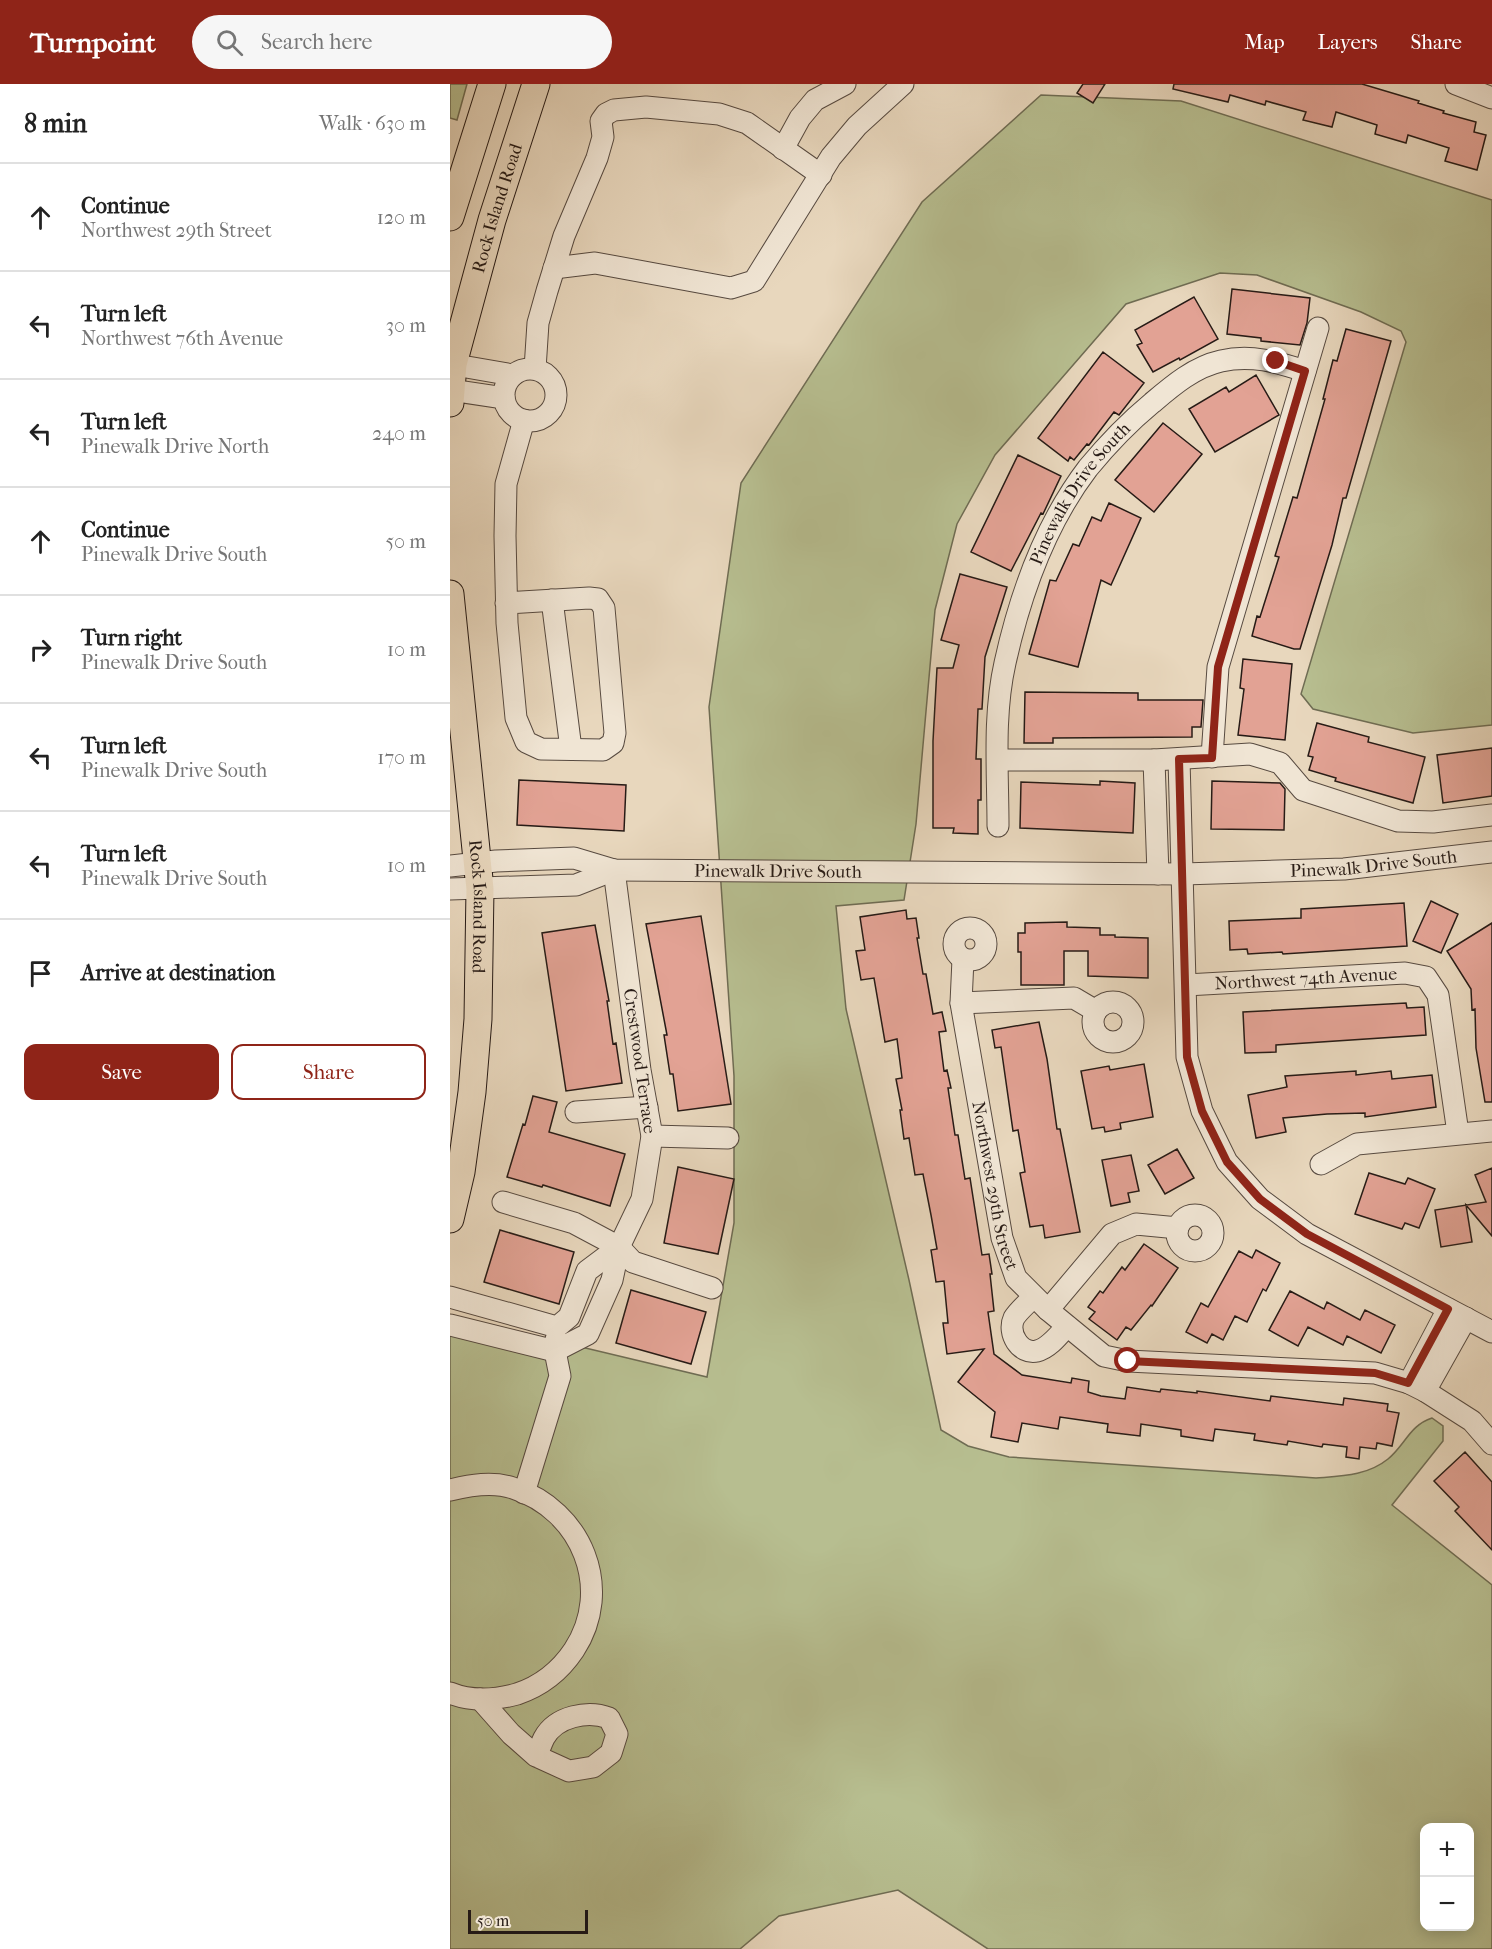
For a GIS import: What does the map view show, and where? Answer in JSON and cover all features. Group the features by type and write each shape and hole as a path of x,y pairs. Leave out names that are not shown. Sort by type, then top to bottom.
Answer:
{"main road":[{"path":"450,216 492,84"},
{"name":"Rock Island Road","path":"451,383 492,220 536,84"},
{"name":"Rock Island Road","path":"450,594 478,1019 472,1092 461,1172 450,1219"}],"street":[{"path":"783,149 800,118 815,100 845,84"},
{"path":"554,268 595,263 731,288 754,281 831,157 857,126 903,84"},
{"path":"1456,84 1492,98"},
{"path":"535,369 538,323 564,236 597,158 603,137 601,121 606,114 614,110 646,107 719,114 747,123 821,175"},
{"path":"1212,758 1218,667 1318,328"},
{"name":"Pinewalk Drive South","path":"998,826 999,699 1004,665 1017,614 1032,572 1060,511 1089,468 1135,417 1170,387 1197,370 1220,361 1251,358 1276,361 1305,371"},
{"path":"451,383 513,375 527,368 535,369 545,373 552,380 556,390 556,400 552,410 544,417 534,421 524,420 510,412 504,398 504,389 513,375"},
{"path":"451,383 504,398"},
{"path":"506,603 598,599 604,608 615,733 613,743 603,750 541,749 526,742 516,718 506,603 504,536 506,484 524,420"},
{"path":"552,600 571,749"},
{"name":"Pinewalk Drive South","path":"998,760 1154,760 1250,754 1280,763 1303,790 1398,821 1433,822 1492,815"},
{"path":"1179,759 1187,1057 1202,1111 1227,1162 1260,1199 1307,1234 1492,1332"},
{"path":"1154,760 1158,874"},
{"name":"Pinewalk Drive South","path":"450,889 469,873 576,885 614,870 1183,874 1344,869 1492,852"},
{"name":"Crestwood Terrace","path":"555,1352 588,1334 612,1280 619,1247 642,1200 652,1136 614,870"},
{"name":"Northwest 29th Street","path":"963,959 961,1003 1002,1238 1016,1278 1041,1303 1104,1356 1128,1361 1375,1373 1417,1387 1472,1421 1492,1444"},
{"name":"Northwest 74th Avenue","path":"1186,985 1405,973 1426,977 1438,995 1458,1133"},
{"path":"961,1003 1074,998 1096,1011"},
{"path":"576,1112 647,1107"},
{"path":"1321,1164 1357,1144 1492,1131"},
{"path":"652,1136 728,1138"},
{"path":"502,1202 574,1223 619,1247 633,1262 712,1288"},
{"path":"1067,1326 1038,1351 1032,1351 1019,1345 1013,1333 1014,1318 1041,1303 1112,1234 1136,1224 1178,1228"},
{"name":"Crestwood Terrace","path":"557,1327 569,1317 586,1271 619,1247"},
{"path":"450,1297 557,1327 555,1352 560,1376 524,1493"},
{"path":"1417,1387 1457,1314"},
{"path":"450,1325 555,1352"},
{"path":"450,1490 475,1484 512,1488 546,1503 572,1529 589,1563 592,1605 584,1636 563,1666 533,1689 498,1699 463,1698 450,1694"},
{"path":"480,1699 511,1734 537,1756"}],"green space":[{"path":"450,84 467,84 457,120 450,118"},
{"path":"1041,95 1181,101 1492,200 1492,725 1413,733 1313,709 1301,694 1406,342 1401,331 1361,312 1257,275 1220,273 1126,304 995,455 957,524 935,610 916,824 904,900 836,906 846,1009 909,1280 941,1430 968,1446 1009,1457 1316,1478 1354,1474 1371,1469 1388,1459 1424,1421 1432,1418 1443,1426 1443,1441 1392,1505 1492,1585 1492,1949 988,1949 898,1890 779,1916 740,1949 450,1949 450,1330 456,1317 707,1377 734,1223 734,1076 709,707 741,483 922,202"}],"building":[{"path":"1083,84 1105,84 1093,103 1077,93"},
{"path":"1174,84 1362,84 1419,101 1418,103 1444,111 1443,113 1476,122 1474,132 1486,135 1477,170 1445,161 1449,148 1408,135 1406,143 1375,134 1377,125 1336,112 1332,127 1303,120 1306,112 1266,101 1265,105 1230,95 1228,102 1173,89"},
{"path":"1232,289 1310,298 1307,323 1300,345 1261,341 1261,338 1227,334"},
{"path":"1194,297 1218,339 1153,372 1137,345 1142,343 1135,330"},
{"path":"1346,329 1391,341 1300,649 1294,649 1252,636 1279,557 1275,556 1293,497 1297,498 1325,399 1323,399 1333,360 1337,361"},
{"path":"1103,352 1144,383 1119,415 1114,412 1089,445 1087,444 1074,460 1070,457 1068,461 1038,438"},
{"path":"1256,375 1279,415 1215,452 1189,409 1226,387 1229,392"},
{"path":"1163,423 1202,454 1154,512 1115,480"},
{"path":"1018,455 1061,476 1011,571 971,552"},
{"path":"1109,503 1141,518 1111,585 1101,580 1078,667 1029,654 1050,580 1056,581 1073,544 1079,546 1092,517 1101,521"},
{"path":"960,574 1007,587 985,657 982,709 978,709 976,759 981,759 981,800 978,800 978,834 953,833 954,828 933,828 933,741 937,668 953,668 959,645 941,640"},
{"path":"1243,659 1292,664 1285,740 1238,735 1244,689 1240,688"},
{"path":"1025,692 1138,693 1138,700 1203,700 1201,727 1192,727 1192,737 1053,738 1053,743 1024,743"},
{"path":"1317,723 1369,737 1368,742 1425,757 1413,803 1335,781 1336,778 1309,770 1313,757 1308,756"},
{"path":"1492,748 1492,796 1443,803 1437,755"},
{"path":"519,780 626,785 624,831 517,825"},
{"path":"1100,781 1135,783 1133,833 1020,828 1021,782 1100,785"},
{"path":"1212,781 1280,783 1285,789 1284,830 1211,829"},
{"path":"1431,901 1458,914 1441,953 1413,941"},
{"path":"1404,903 1407,946 1283,954 1282,952 1248,954 1247,949 1230,950 1229,921 1301,918 1301,909"},
{"path":"906,910 907,919 916,918 923,974 926,974 933,1014 942,1012 946,1031 939,1032 944,1071 947,1070 951,1088 948,1088 955,1135 958,1135 965,1179 970,1178 982,1255 989,1254 992,1274 990,1274 994,1311 988,1312 994,1354 1022,1375 1071,1383 1072,1378 1089,1381 1088,1392 1101,1396 1125,1399 1127,1387 1160,1392 1161,1389 1197,1393 1197,1391 1270,1401 1271,1396 1343,1405 1344,1398 1388,1404 1387,1411 1399,1413 1392,1446 1377,1443 1376,1449 1360,1447 1359,1459 1346,1457 1347,1447 1323,1444 1322,1447 1288,1441 1287,1445 1254,1440 1255,1434 1215,1429 1213,1441 1181,1436 1181,1430 1141,1424 1140,1436 1107,1432 1108,1424 1060,1417 1058,1429 1022,1423 1018,1442 991,1437 995,1412 958,1382 984,1349 947,1354 943,1323 948,1323 944,1281 936,1282 931,1250 937,1249 923,1174 915,1175 909,1138 904,1139 900,1110 902,1110 896,1079 902,1078 897,1039 885,1042 874,978 861,980 856,951 865,950 860,917"},
{"path":"701,916 731,1104 678,1111 664,1035 667,1035 646,924"},
{"path":"1067,922 1067,927 1100,928 1100,935 1148,938 1148,978 1088,976 1088,951 1064,951 1064,985 1021,985 1021,952 1018,952 1018,933 1025,933 1025,923"},
{"path":"1492,923 1492,1102 1485,1102 1476,1048 1475,1009 1472,1010 1471,989 1447,951"},
{"path":"595,925 609,1001 607,1001 613,1044 616,1043 622,1083 566,1091 542,933"},
{"path":"1406,1003 1407,1008 1424,1007 1426,1035 1276,1045 1276,1052 1245,1053 1243,1012"},
{"path":"1039,1022 1057,1129 1060,1129 1080,1232 1045,1238 1043,1225 1030,1227 1020,1173 1025,1172 1018,1130 1013,1131 1001,1047 995,1048 992,1030"},
{"path":"1144,1064 1153,1117 1120,1123 1121,1129 1105,1132 1104,1127 1092,1129 1081,1071 1109,1066 1110,1070"},
{"path":"1356,1071 1356,1075 1391,1071 1392,1079 1432,1075 1436,1107 1365,1117 1365,1113 1283,1118 1286,1132 1256,1138 1248,1095 1287,1087 1285,1076"},
{"path":"533,1096 557,1102 549,1132 625,1154 610,1206 543,1185 542,1187 507,1177"},
{"path":"1177,1149 1194,1178 1165,1194 1148,1165"},
{"path":"1131,1155 1139,1191 1128,1193 1130,1202 1111,1206 1102,1160"},
{"path":"678,1167 734,1179 718,1254 664,1243"},
{"path":"1492,1168 1492,1236 1466,1205 1486,1202 1475,1175"},
{"path":"1369,1173 1405,1184 1408,1178 1435,1189 1419,1228 1405,1223 1402,1229 1355,1214"},
{"path":"1466,1205 1472,1242 1441,1247 1435,1210"},
{"path":"500,1230 574,1252 559,1304 484,1282"},
{"path":"1144,1244 1178,1268 1152,1306 1131,1330 1126,1327 1117,1340 1089,1319 1095,1312 1088,1307 1100,1291 1103,1293 1122,1267 1125,1270"},
{"path":"1256,1250 1280,1263 1266,1291 1263,1289 1247,1322 1235,1316 1223,1340 1212,1334 1207,1343 1186,1332 1201,1303 1208,1307 1239,1251 1252,1258"},
{"path":"631,1290 706,1312 691,1364 616,1343"},
{"path":"1290,1291 1324,1309 1327,1302 1360,1320 1365,1310 1395,1325 1381,1353 1347,1336 1343,1345 1308,1327 1298,1346 1269,1330"},
{"path":"1465,1452 1492,1482 1492,1550 1455,1511 1459,1507 1434,1481"}],"route":[{"path":"1128,1361 1375,1373 1408,1383 1448,1309 1307,1234 1260,1199 1227,1162 1202,1111 1187,1057 1179,759 1212,758 1218,667 1305,371 1276,361"}]}
